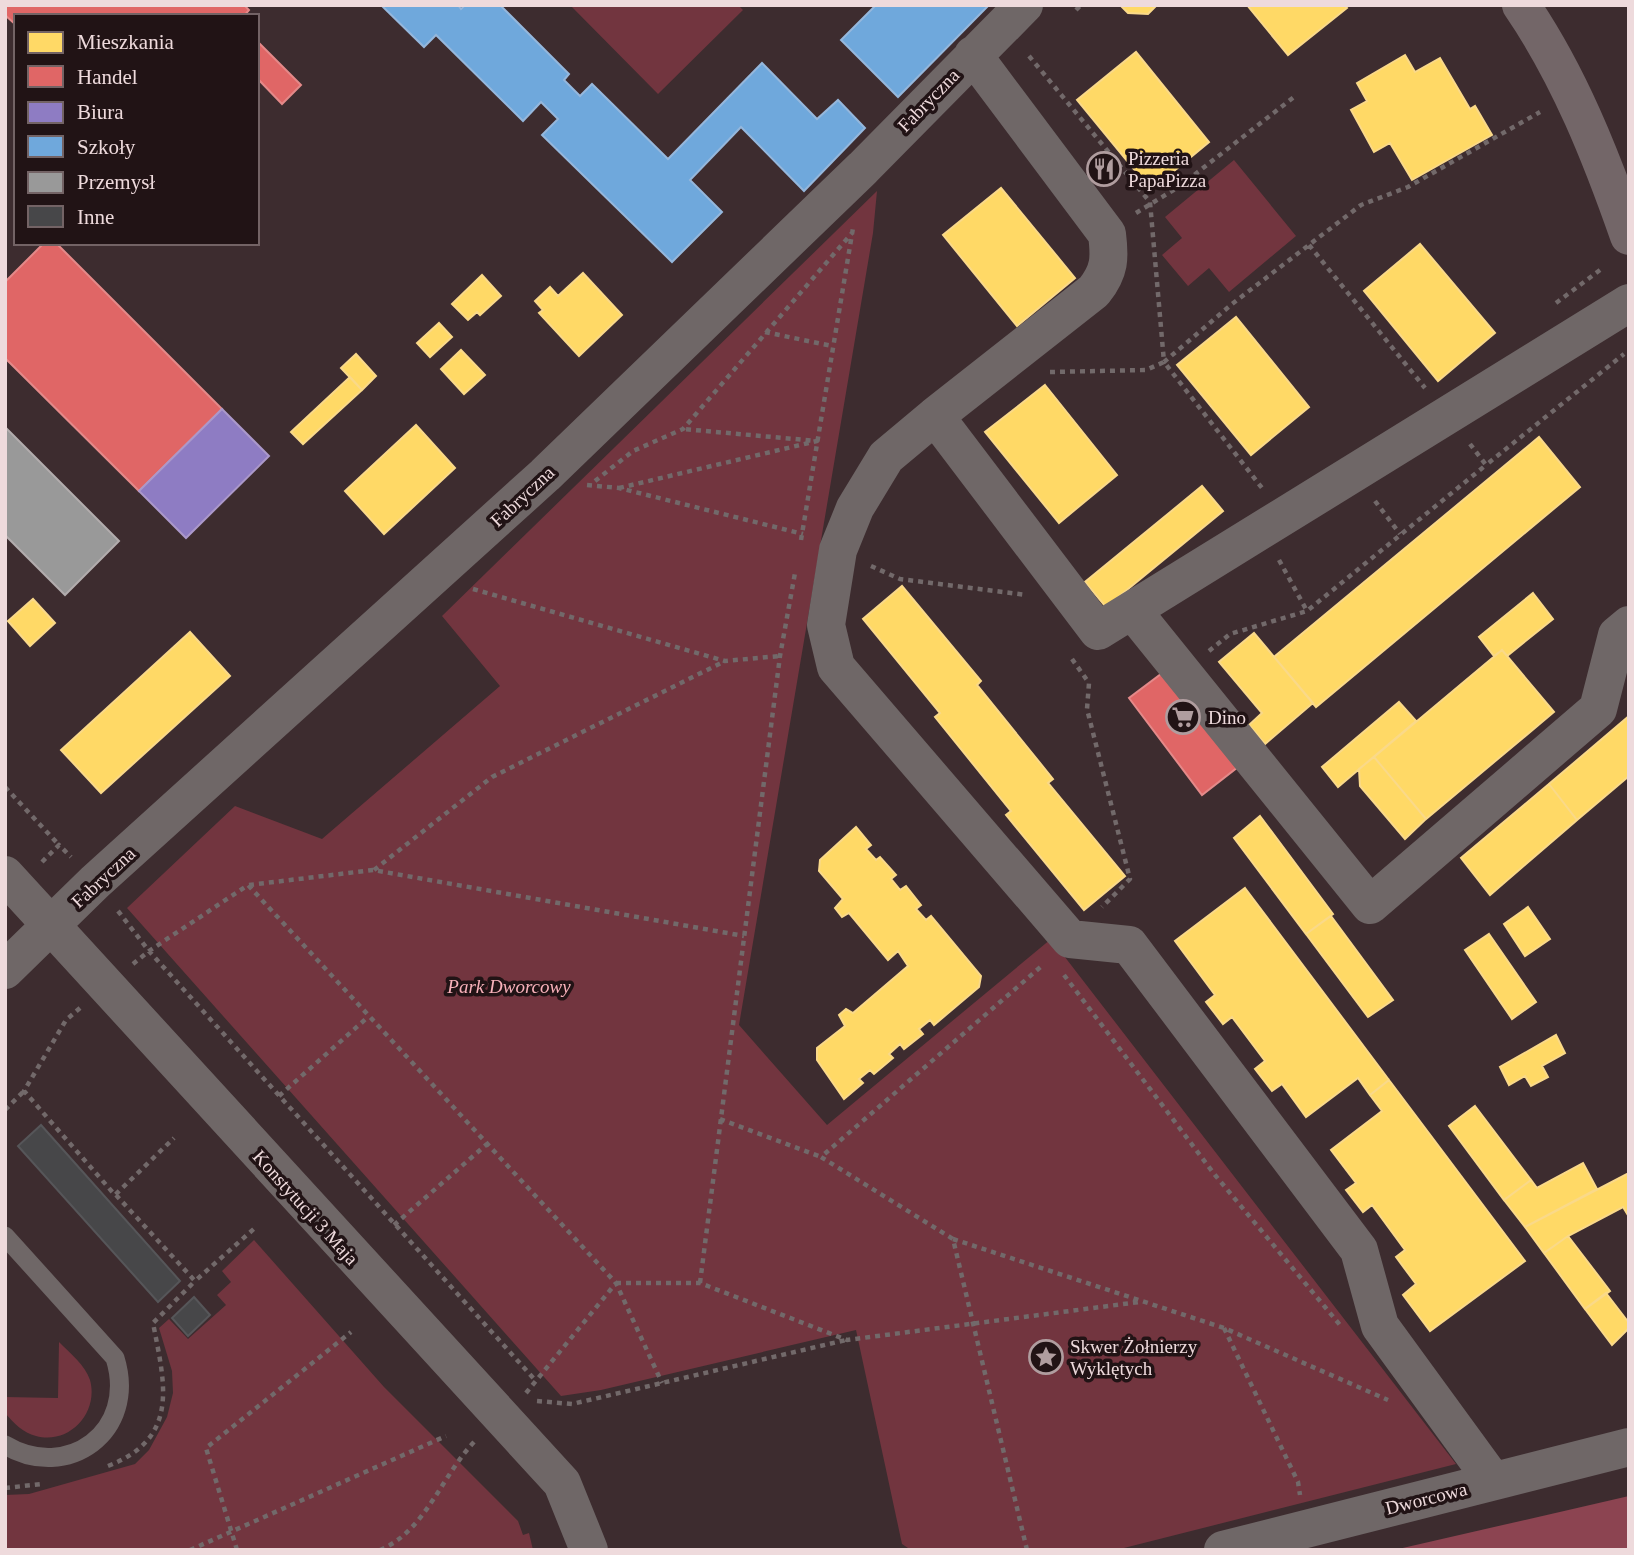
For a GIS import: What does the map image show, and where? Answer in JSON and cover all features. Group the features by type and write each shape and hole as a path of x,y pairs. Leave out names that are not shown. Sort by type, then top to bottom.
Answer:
{"main road":[{"path":"1521,5 1557,63 1611,185 1629,236"}],"street":[{"name":"Fabryczna","path":"5,970 95,882 545,475 863,168 1024,5"},
{"path":"973,55 1107,234 1110,257 1107,274 1094,291 886,457 855,508 838,550 827,625 836,667 1060,949 1129,945 1359,1250 1380,1326 1493,1481"},
{"path":"935,416 1098,631 1629,303"},
{"path":"1132,610 1370,905 1598,709 1617,635 1629,625"},
{"name":"Konstytucji 3 Maja","path":"10,881 562,1483 589,1550"},
{"name":"Dworcowa","path":"1223,1550 1629,1447"}],"lane":[{"path":"5,1236 115,1359 121,1378 117,1412 109,1428 96,1441 59,1456 17,1452 5,1445"}],"path":[{"path":"1076,10 1081,5"},
{"path":"1029,56 1150,202 1164,362 1273,523 1307,611"},
{"path":"1107,234 1150,202 1180,186 1294,97"},
{"path":"1040,373 1146,370 1164,362 1232,304 1362,205 1408,187 1545,109"},
{"path":"799,547 863,168"},
{"path":"579,490 590,485 633,451 683,429 852,232"},
{"path":"765,332 832,346"},
{"path":"683,429 817,441"},
{"path":"618,488 817,441"},
{"path":"1184,673 1230,634 1307,611 1486,465"},
{"path":"545,475 618,488 802,533 900,579 1029,596"},
{"path":"700,1283 780,656 797,561"},
{"path":"459,585 725,661 780,656"},
{"path":"821,1157 1060,949 1130,879 1087,709 1089,683 1066,650"},
{"path":"373,870 492,777 725,661"},
{"path":"5,787 95,882 149,951 535,1380"},
{"path":"10,881 59,845"},
{"path":"149,951 248,885 373,870 744,936"},
{"path":"248,885 616,1283 663,1383"},
{"path":"1060,949 1215,1175 1344,1329"},
{"path":"279,1096 368,1017"},
{"path":"5,1110 24,1091 66,1020"},
{"path":"24,1091 195,1281 256,1227"},
{"path":"720,1118 821,1157 953,1239 1224,1328 1400,1406"},
{"path":"116,1195 174,1138"},
{"path":"394,1225 487,1144"},
{"path":"953,1239 1027,1550"},
{"path":"616,1283 700,1283 847,1340"},
{"path":"616,1283 523,1396 540,1402 572,1404 847,1340 1139,1302"},
{"path":"1224,1328 1298,1482 1300,1496"},
{"path":"237,1550 206,1448 351,1332"},
{"path":"190,1550 446,1436"},
{"path":"380,1550 395,1544 421,1517 463,1453"}],"green space":[{"path":"570,5 738,5 743,10 658,94"},
{"path":"1234,160 1296,236 1229,292 1209,268 1188,286 1162,255 1182,238 1165,217"},
{"name":"Park Dworcowy","path":"877,191 873,233 739,1025 827,1125 1051,939 1456,1464 1116,1550 911,1550 902,1544 856,1330 601,1390 561,1396 127,908 235,806 322,839 500,686 442,616"},
{"path":"254,1240 384,1387 518,1521 523,1535 529,1533 533,1550 5,1550 5,1495 29,1494 135,1464 149,1450 167,1417 173,1393 172,1371 159,1328 169,1319 188,1339 226,1305 217,1295 231,1282 222,1271"},
{"path":"59,1342 88,1375 92,1392 90,1404 86,1415 70,1431 48,1438 31,1435 5,1413 5,1397 58,1398"}],"shaded area":[{"path":"1629,1496 1629,1550 1394,1550"}],"building: Mieszkania":[{"path":"1120,5 1157,5 1148,14 1128,13"},
{"path":"1247,5 1344,5 1347,8 1288,55"},
{"path":"1136,52 1209,142 1151,190 1077,100"},
{"path":"1405,55 1415,72 1440,58 1470,109 1475,106 1492,135 1412,180 1390,143 1374,152 1351,110 1367,101 1357,83"},
{"path":"1001,188 1075,278 1017,326 943,235"},
{"path":"1420,244 1495,333 1438,381 1364,291"},
{"path":"583,273 622,315 579,356 539,313 543,310 535,301 550,287 558,296"},
{"path":"482,275 501,296 480,315 477,312 468,320 452,304"},
{"path":"1236,317 1309,407 1251,455 1177,365"},
{"path":"439,323 452,337 430,357 417,343"},
{"path":"461,350 485,375 464,394 441,369"},
{"path":"356,354 376,376 362,390 341,368"},
{"path":"350,377 362,390 303,444 291,432"},
{"path":"1045,385 1117,475 1059,523 985,432"},
{"path":"416,425 455,468 384,534 345,491"},
{"path":"1539,437 1580,487 1316,707 1274,657"},
{"path":"1202,486 1223,511 1106,607 1085,582"},
{"path":"902,586 981,681 977,685 1053,779 1048,783 1125,876 1084,910 1006,815 1011,811 935,717 940,713 863,619"},
{"path":"1533,593 1553,619 1507,656 1502,650 1494,656 1479,637"},
{"path":"33,599 55,623 30,646 8,621"},
{"path":"190,632 230,676 101,793 61,750"},
{"path":"1254,633 1313,703 1265,744 1249,725 1262,713 1219,662"},
{"path":"1502,650 1554,712 1426,819 1374,757"},
{"path":"1399,702 1416,721 1338,787 1322,767"},
{"path":"1629,716 1629,776 1577,820 1549,784"},
{"path":"1374,757 1426,819 1405,839 1360,786 1359,769"},
{"path":"1549,784 1577,820 1490,895 1461,858"},
{"path":"1260,816 1333,914 1306,934 1234,838"},
{"path":"856,827 871,845 866,849 876,860 880,857 896,875 891,879 900,890 906,886 921,905 916,909 926,920 931,916 981,976 979,987 934,1025 930,1020 919,1029 923,1034 904,1049 900,1044 889,1054 893,1058 874,1074 870,1070 859,1079 863,1083 844,1099 817,1060 817,1048 845,1026 839,1015 846,1009 853,1013 908,966 898,951 888,960 849,913 842,917 835,908 843,899 819,871 820,860"},
{"path":"1245,888 1389,1080 1370,1095 1358,1078 1306,1117 1282,1084 1272,1091 1255,1069 1265,1061 1232,1017 1223,1024 1206,1002 1215,995 1175,941"},
{"path":"1528,907 1550,939 1525,956 1504,924"},
{"path":"1331,916 1393,1000 1368,1017 1306,934"},
{"path":"1489,934 1536,1002 1512,1019 1465,950"},
{"path":"1556,1035 1565,1053 1542,1066 1548,1077 1531,1086 1525,1076 1509,1085 1500,1067"},
{"path":"1389,1080 1525,1261 1430,1331 1403,1295 1416,1284 1396,1257 1405,1250 1372,1205 1363,1212 1346,1190 1356,1183 1331,1150 1382,1111 1370,1095"},
{"path":"1475,1106 1531,1180 1504,1200 1449,1126"},
{"path":"1583,1163 1597,1189 1525,1227 1504,1200 1531,1180 1537,1188"},
{"path":"1629,1173 1629,1217 1623,1207 1568,1236 1544,1253 1525,1227"},
{"path":"1568,1236 1610,1291 1585,1309 1544,1253"},
{"path":"1606,1293 1629,1323 1629,1328 1612,1345 1585,1309"}],"building: Handel":[{"path":"5,5 244,5 249,10 246,14 14,14 14,23 5,15"},
{"path":"259,43 301,85 282,104 259,80"},
{"path":"42,245 58,245 222,409 139,491 5,358 5,282"},
{"path":"1165,671 1238,767 1202,795 1129,698"}],"building: Biura":[{"path":"222,409 269,456 186,538 139,491"}],"building: Szkoły":[{"path":"381,5 458,5 461,9 465,5 500,5 569,74 564,80 580,96 592,84 668,159 762,63 817,119 838,100 865,128 804,191 741,127 690,180 722,212 672,262 542,135 558,119 541,102 523,121 436,35 424,47"},
{"path":"876,5 989,5 898,97 841,40"}],"building: Przemysł":[{"path":"5,427 119,541 65,595 5,535"}],"building: Inne":[{"path":"41,1125 180,1281 158,1302 18,1146"},
{"path":"194,1297 210,1315 188,1336 172,1318"}],"place":[{"name":"Pizzeria PapaPizza","path":"1104,169"},
{"name":"Dino","path":"1183,717"},
{"name":"Skwer Żołnierzy Wyklętych","path":"1046,1357"}]}
